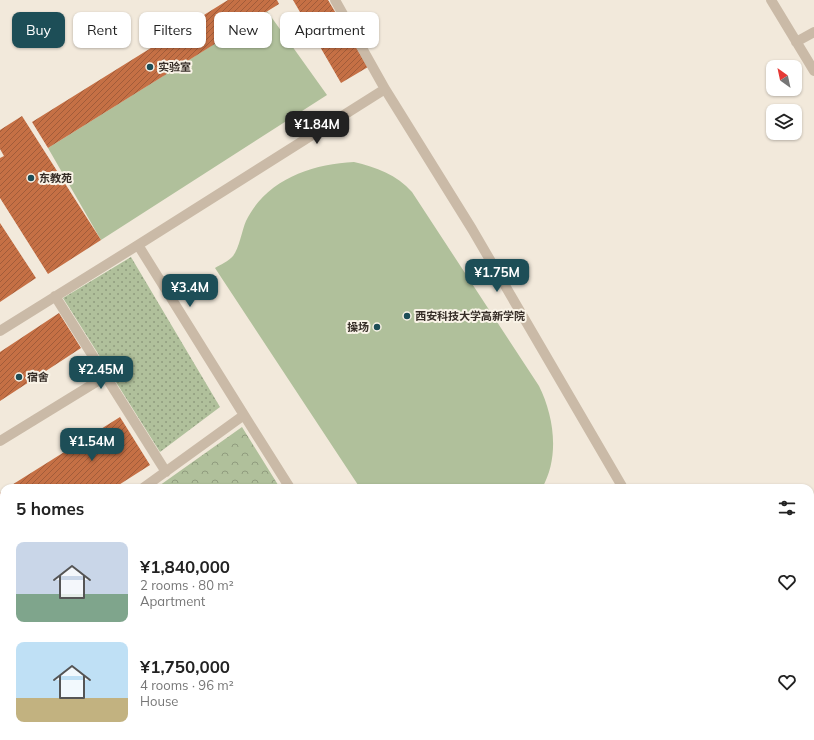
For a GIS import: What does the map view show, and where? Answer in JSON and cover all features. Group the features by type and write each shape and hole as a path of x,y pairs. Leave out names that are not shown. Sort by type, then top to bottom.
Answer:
{"street":[{"path":"335,0 385,89 472,229 621,484"},
{"path":"771,0 814,71"},
{"path":"796,42 814,32"},
{"path":"0,331 385,89"},
{"path":"138,245 287,484"},
{"path":"55,296 166,472"},
{"path":"0,441 106,376"},
{"path":"149,484 244,415"}],"green space":[{"path":"272,18 280,29 280,48 293,48 327,95 101,240 48,148 214,44 214,48 272,48"},
{"name":"操场","path":"354,162 386,172 400,181 412,192 539,386 548,410 553,437 551,463 548,476 544,484 357,484 215,268 233,256 237,249 246,221 265,195 291,177 322,166"},
{"path":"131,257 220,407 160,452 63,298"},
{"path":"242,427 278,484 162,484"}],"building":[{"name":"实验室","path":"228,0 277,0 279,4 266,12 214,12 214,45 48,148 32,122 151,48 206,48 206,14"},
{"path":"293,0 328,0 335,12 300,12"},
{"path":"321,48 357,48 368,67 341,83"},
{"name":"东教苑","path":"22,116 101,240 48,274 0,198 0,158 4,156 0,149 0,130"},
{"path":"0,223 36,278 0,302"},
{"name":"宿舍","path":"59,313 81,348 0,401 0,352"},
{"path":"120,417 150,465 120,484 13,484"}],"place":[{"name":"实验室","path":"150,67"},
{"name":"东教苑","path":"31,178"},
{"name":"西安科技大学高新学院","path":"407,316"},
{"name":"操场","path":"377,327"},
{"name":"宿舍","path":"19,377"}]}
